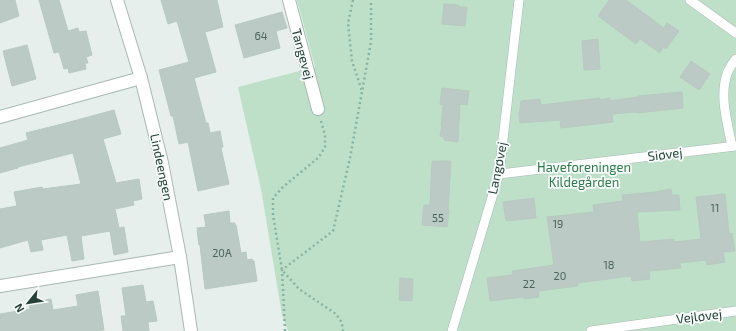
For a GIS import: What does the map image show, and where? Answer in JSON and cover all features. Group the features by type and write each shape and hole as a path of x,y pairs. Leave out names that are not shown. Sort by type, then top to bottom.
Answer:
{"street":[{"name":"Lindeengen","path":"117,0 141,78 162,163 180,257 191,331"},
{"name":"Tangevej","path":"289,0 318,109"},
{"path":"0,117 141,78"},
{"path":"0,286 180,257"}],"lane":[{"name":"Langøvej","path":"452,331 499,174 519,0"},
{"path":"690,0 736,33"},
{"path":"734,146 724,103 725,81 732,64 736,59"},
{"name":"Siøvej","path":"499,174 734,146"},
{"name":"Vejløvej","path":"591,331 650,327 736,311"}],"path":[{"path":"353,0 348,23 352,61 362,92"},
{"path":"282,270 333,231 350,158 371,42 371,0"},
{"path":"285,331 282,270 273,215 273,198 283,187 319,157 325,147 325,135 318,109"},
{"path":"282,270 299,289 336,314 342,323 343,331"}],"green space":[{"name":"Haveforeningen Kildegården","path":"297,0 736,0 736,331 288,331 282,315 261,189 238,87 315,67"}],"building":[{"path":"0,0 15,0 19,16 0,23"},
{"path":"39,0 59,0 68,31 78,28 79,32 86,31 92,55 86,57 88,63 85,63 86,69 69,73 68,68 64,69 59,52 54,53"},
{"path":"161,0 217,0 223,27 205,32 216,72 194,78 210,133 220,131 223,147 221,148 229,184 198,191 188,142 179,144 173,116 171,116 159,70 189,62 177,21 168,24"},
{"path":"609,0 626,0 664,28 667,23 679,31 666,49 663,47 660,53 640,39 636,44 598,16"},
{"path":"444,4 467,7 465,26 442,24"},
{"path":"282,12 287,28 276,31 280,48 244,58 235,25"},
{"path":"598,39 600,69 584,70 582,41"},
{"path":"27,45 36,79 12,86 3,51"},
{"path":"691,61 710,74 699,90 680,77"},
{"path":"442,88 469,91 467,105 460,104 458,142 444,140 444,137 440,136 443,105 440,104"},
{"path":"682,92 683,108 612,114 613,122 561,128 560,120 520,123 519,114 521,101 540,99 541,105 600,98 600,100 610,98 610,101 638,96"},
{"path":"114,110 121,134 103,139 116,183 139,179 142,199 133,201 134,205 115,209 119,228 124,227 128,252 114,255 110,231 81,236 84,259 72,261 67,235 41,240 43,250 31,252 28,240 0,248 0,209 17,206 14,192 42,187 43,189 81,184 73,153 0,173 0,148 28,140 26,133"},
{"path":"432,161 451,161 447,227 422,225 424,205 430,205"},
{"path":"671,189 672,195 679,195 680,210 637,212 640,242 674,239 674,242 701,239 696,197 725,194 729,234 732,233 735,251 723,252 725,262 707,265 706,260 680,263 681,268 649,271 650,279 632,281 631,276 577,283 578,286 538,291 539,297 524,299 524,297 490,301 487,278 513,275 512,271 554,265 547,217 594,212 593,205 623,201 622,195"},
{"path":"534,198 536,218 506,221 503,202"},
{"path":"229,211 230,223 235,223 236,225 241,253 246,252 247,260 252,259 254,261 257,281 205,289 197,228 206,227 204,215"},
{"path":"400,278 413,279 412,301 399,300"},
{"path":"143,285 146,302 153,301 157,321 148,322 149,331 123,331 121,316 126,316 122,288"},
{"path":"98,291 104,330 0,331 0,314 30,309 29,303 51,299 53,310 78,306 76,295"}]}
